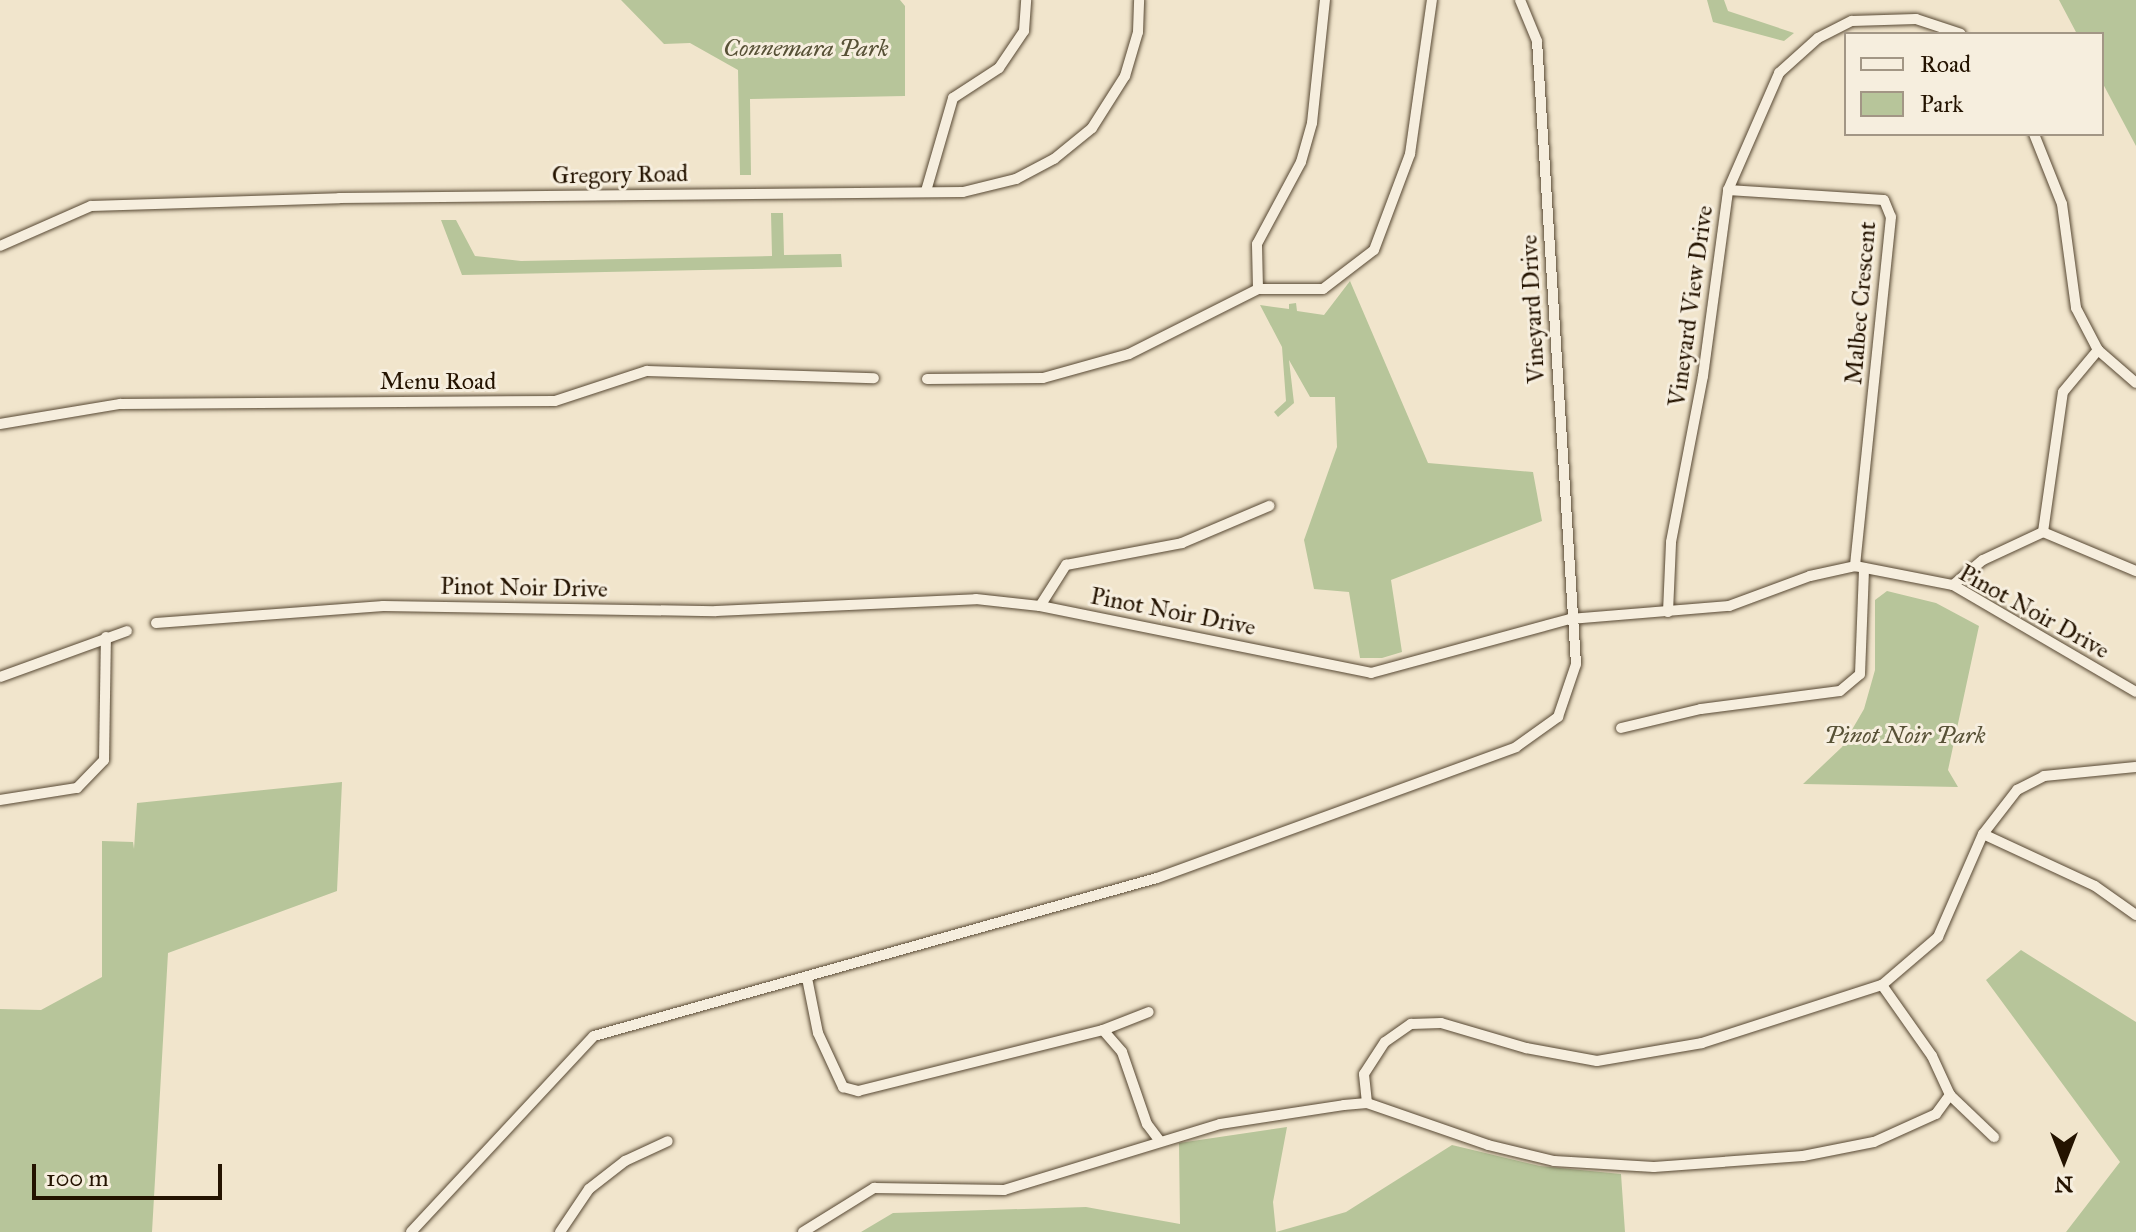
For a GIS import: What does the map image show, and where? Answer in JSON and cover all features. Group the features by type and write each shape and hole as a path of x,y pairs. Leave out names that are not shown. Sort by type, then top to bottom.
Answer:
{"street":[{"path":"926,191 953,98 999,68 1024,31 1026,0"},
{"name":"Gregory Road","path":"0,246 91,206 963,192 1016,179 1054,159 1092,128 1125,76 1138,32 1139,0"},
{"path":"1258,289 1257,244 1301,162 1312,123 1325,0"},
{"path":"927,379 1043,378 1129,354 1258,289 1323,289 1374,250 1410,154 1432,0"},
{"name":"Vineyard Drive","path":"411,1232 594,1036 1157,878 1516,747 1558,717 1576,664 1570,619 1537,41 1520,0"},
{"name":"Vineyard View Drive","path":"1668,612 1671,542 1703,376 1728,190 1779,73 1818,38 1852,21 1882,17 1916,19 1955,32"},
{"path":"2035,136 2062,204 2076,308 2098,350 2136,383"},
{"name":"Malbec Crescent","path":"1728,190 1884,200 1891,217 1859,567"},
{"path":"2043,532 2063,392 2098,350"},
{"name":"Menu Road","path":"0,424 120,404 555,401 647,371 874,378"},
{"path":"1040,606 1066,565 1182,543 1269,506"},
{"path":"1953,585 1983,560 2043,532 2136,571"},
{"path":"1621,728 1701,709 1840,691 1860,674 1859,567"},
{"name":"Pinot Noir Drive","path":"156,623 383,606 716,611 963,599 1040,606 1371,673 1570,619 1729,606 1810,576 1859,567 1953,585 2136,692"},
{"path":"0,677 127,631"},
{"path":"0,800 77,788 104,760 106,637"},
{"path":"1367,1103 1364,1074 1385,1042 1411,1024 1441,1023 1526,1048 1597,1061 1702,1043 1882,985 1938,937 1983,834 2017,790 2044,776 2136,767"},
{"path":"1983,834 2095,886 2136,915"},
{"path":"807,978 818,1033 843,1087 858,1091 1103,1030 1149,1012"},
{"path":"1882,985 1932,1056 1950,1095 1994,1137"},
{"path":"1103,1030 1122,1052 1147,1124 1160,1141"},
{"path":"803,1232 874,1188 1004,1190 1220,1124 1367,1103 1488,1145 1554,1161 1654,1167 1803,1156 1874,1142 1936,1114 1950,1095"},
{"path":"560,1232 589,1189 625,1161 668,1141"}],"green space":[{"name":"Connemara Park","path":"621,0 900,0 905,6 905,96 750,99 751,175 740,175 738,70 690,43 664,44"},
{"path":"1707,0 1724,0 1728,11 1794,33 1784,41 1713,22"},
{"path":"2059,0 2136,0 2136,146 2104,86 2104,32 2076,32"},
{"path":"771,213 783,213 784,255 841,254 842,267 462,275 441,220 456,220 475,256 521,261 772,256"},
{"path":"1350,281 1428,463 1533,472 1542,521 1391,580 1402,652 1382,658 1360,658 1349,592 1314,589 1304,540 1337,447 1335,397 1310,397 1289,360 1294,403 1278,417 1274,412 1286,401 1282,347 1260,305 1289,309 1289,304 1296,303 1297,311 1324,315"},
{"name":"Pinot Noir Park","path":"1887,591 1936,603 1979,626 1948,770 1958,787 1803,784 1842,747 1864,709 1875,670 1875,600"},
{"path":"342,782 337,891 168,953 152,1232 0,1232 0,1009 41,1010 102,977 102,841 133,842 134,849 137,803"},
{"path":"2021,950 2136,1022 2136,1232 2066,1232 2120,1162 1986,980"},
{"path":"1287,1127 1273,1202 1276,1232 861,1232 893,1213 1086,1207 1180,1224 1179,1143"},
{"path":"1452,1145 1540,1166 1621,1174 1625,1232 1276,1232 1346,1212"}]}
